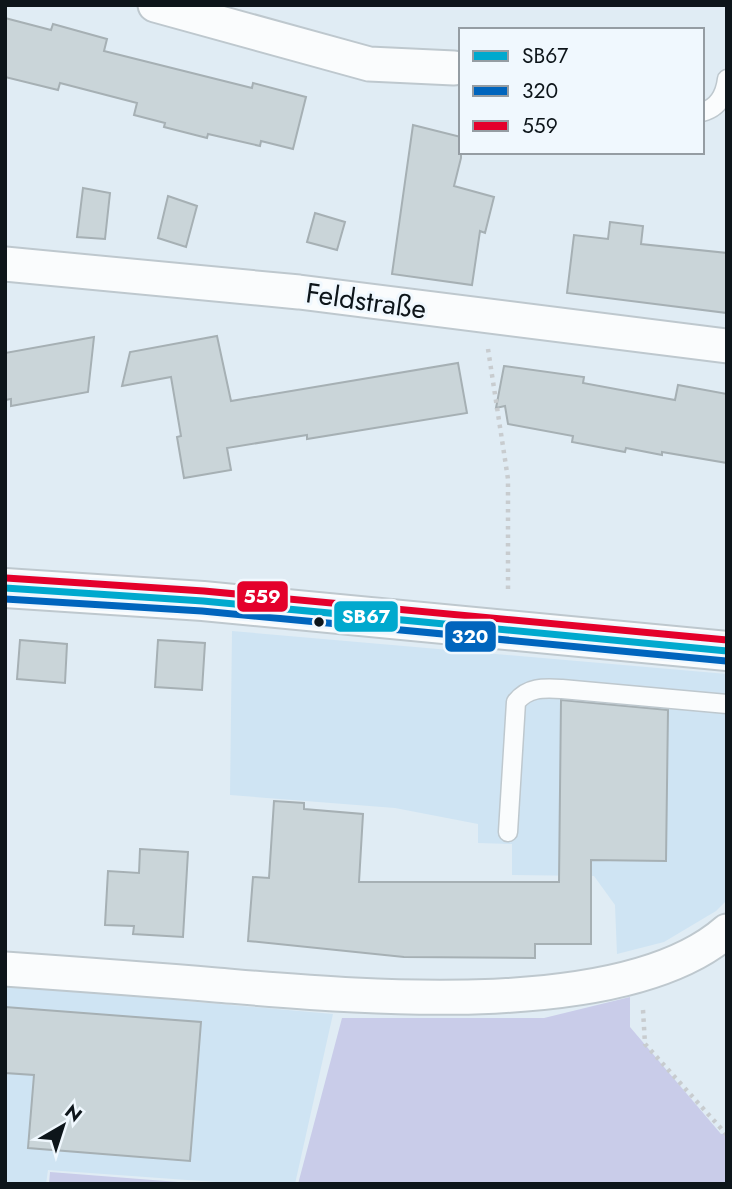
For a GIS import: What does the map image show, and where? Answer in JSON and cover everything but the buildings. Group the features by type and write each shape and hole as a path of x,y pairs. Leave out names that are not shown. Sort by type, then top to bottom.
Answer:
{"main road":[{"path":"5,588 203,601 727,651"}],"street":[{"path":"155,5 369,64 457,68"},
{"name":"Feldstraße","path":"5,264 299,292 727,346"},
{"path":"5,969 312,993 544,994 640,975 685,959 727,930"}],"lane":[{"path":"704,112 712,110 725,93 727,79"},
{"path":"508,832 516,702 523,694 538,688 562,689 727,704"}],"path":[{"path":"483,317 508,480 509,590"},
{"path":"640,975 645,1044 727,1135"}],"shaded area":[{"path":"232,631 727,674 727,900 716,911 664,942 617,954 615,905 594,876 512,875 512,844 478,843 478,824 395,808 230,795"},
{"path":"5,985 333,1014 295,1184 243,1184 48,1170 46,1184 5,1184"},
{"path":"630,997 630,1027 721,1134 727,1133 727,1184 298,1184 342,1018 544,1018"},
{"path":"50,1172 204,1184 49,1184"}],"transit line":[{"name":"559","path":"6,578 204,591 727,640"},
{"name":"SB67","path":"5,588 203,601 727,651"},
{"name":"320","path":"5,599 202,611 726,661"}]}
